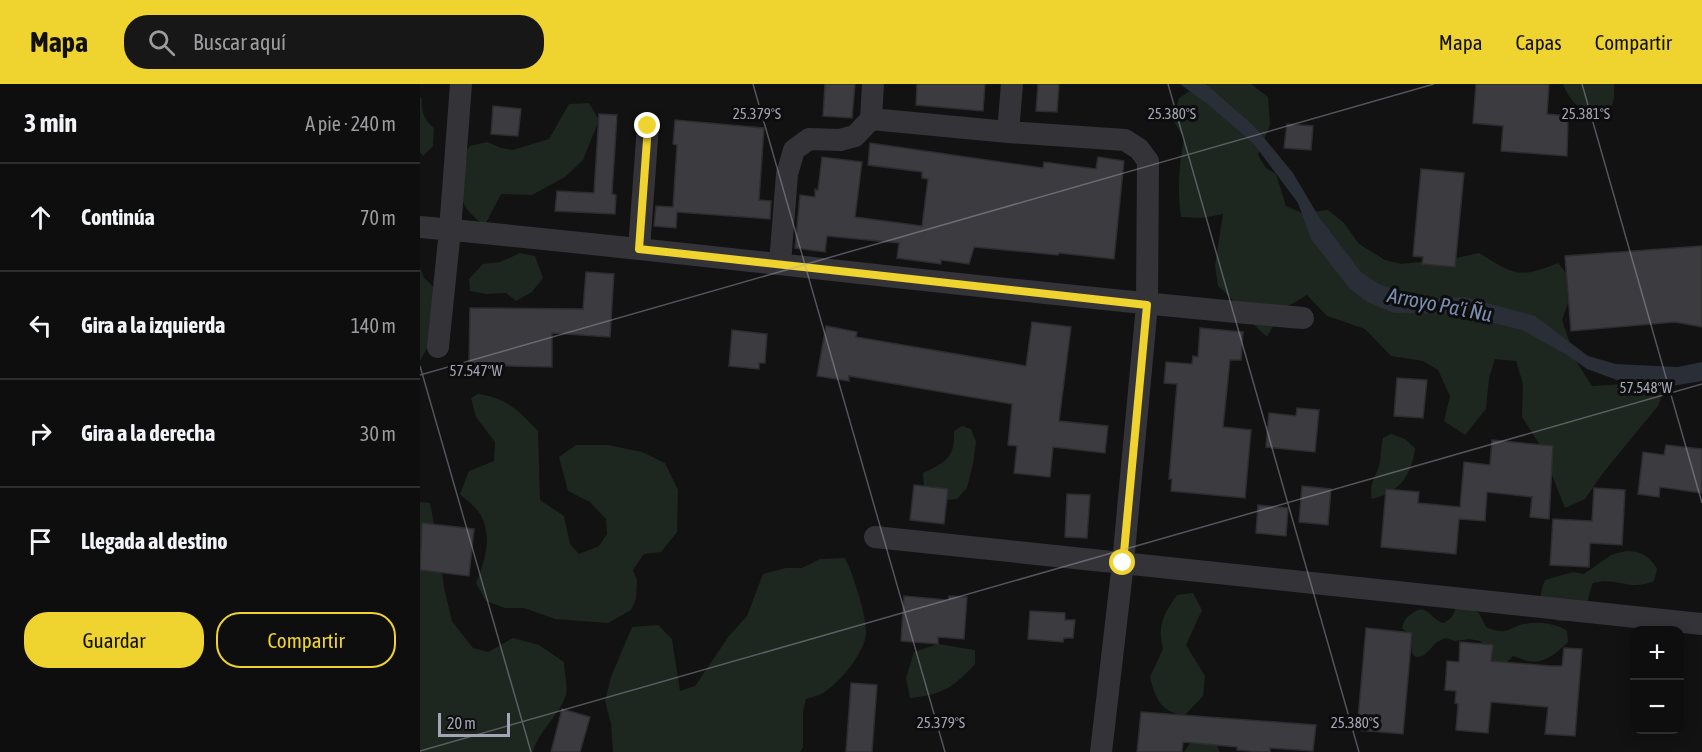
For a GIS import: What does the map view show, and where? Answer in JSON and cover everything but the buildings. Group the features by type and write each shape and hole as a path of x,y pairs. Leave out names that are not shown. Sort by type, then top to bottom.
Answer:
{"street":[{"path":"438,347 461,84"},
{"path":"780,264 787,174 794,150 809,139 840,140 855,136 871,119 873,84"},
{"path":"1008,132 1012,84"},
{"path":"871,119 1125,140 1139,149 1148,161 1147,305 1123,563 1101,752"},
{"path":"639,249 648,126"},
{"path":"420,227 1147,305 1304,318"},
{"path":"875,537 1702,624"}],"shaded area":[{"path":"1209,84 1251,84 1268,97 1270,125 1258,155 1266,168 1276,174 1286,206 1302,213 1328,210 1344,223 1359,244 1385,260 1401,264 1479,253 1509,270 1525,273 1558,263 1566,273 1568,303 1562,320 1576,361 1592,386 1626,384 1663,393 1658,406 1603,473 1585,499 1565,508 1540,445 1522,417 1523,384 1516,361 1495,359 1489,378 1486,409 1465,435 1444,421 1450,396 1438,370 1423,361 1391,356 1365,329 1327,316 1307,295 1283,309 1267,337 1218,286 1215,266 1223,214 1203,218 1181,217 1179,178 1184,138 1173,120 1179,98 1193,89"},
{"path":"1563,84 1614,84 1611,108 1599,118 1593,116 1573,101"},
{"path":"420,97 424,115 434,128 433,146 423,156 420,152"},
{"path":"589,103 599,120 583,160 565,177 532,195 501,194 485,225 470,213 459,191 455,165 470,146 487,142 513,150 549,139 569,104"},
{"path":"520,253 535,256 543,278 532,292 516,301 506,293 486,294 470,291 469,279 483,264 500,262"},
{"path":"420,267 424,278 435,288 428,346 420,361"},
{"path":"478,394 511,406 538,431 540,500 564,516 570,544 579,554 599,546 607,534 606,519 590,502 568,491 559,457 576,445 608,445 642,452 665,463 678,490 677,532 661,552 644,554 633,570 637,580 636,599 631,610 608,623 555,619 524,608 505,608 486,601 476,583 485,557 487,540 484,522 478,511 460,494 469,471 494,461 495,442 476,417 471,398"},
{"path":"962,426 971,429 976,442 973,464 967,488 957,499 947,500 924,489 923,473 947,458 953,448 954,431"},
{"path":"1391,434 1405,439 1415,448 1411,467 1397,487 1372,499 1371,489 1380,462 1383,438"},
{"path":"420,502 430,503 444,588 452,621 473,648 488,652 513,638 539,645 564,662 566,695 533,752 420,752"},
{"path":"1626,551 1641,553 1651,561 1657,569 1654,581 1637,585 1610,581 1593,583 1581,615 1569,620 1558,621 1547,613 1541,598 1545,580 1573,572 1584,574 1611,555"},
{"path":"845,558 862,606 866,626 865,641 850,667 836,683 823,693 806,699 803,712 803,747 800,752 613,752 611,724 605,701 611,677 632,627 658,625 672,639 680,691 695,686 729,636 747,616 763,574 786,568 802,568 820,559"},
{"path":"1193,593 1202,610 1186,645 1205,676 1203,696 1185,715 1170,711 1160,703 1150,677 1163,649 1161,626 1168,608 1177,595"},
{"path":"1471,607 1479,613 1486,627 1490,629 1505,631 1525,624 1550,624 1567,631 1568,642 1555,653 1539,661 1528,661 1513,656 1494,675 1487,648 1480,641 1469,639 1455,641 1446,638 1437,642 1422,656 1418,657 1413,654 1413,638 1402,628 1404,621 1410,615 1416,611 1425,610 1444,623 1452,617 1456,608"},
{"path":"938,644 975,650 975,664 947,689 931,695 910,698 906,678 914,652"},
{"path":"1193,739 1214,739 1220,752 1184,752"}],"water":[{"name":"Arroyo Pa'i Ñu","path":"1180,84 1206,84 1256,128 1293,173 1319,217 1361,272 1379,284 1407,295 1437,299 1465,297 1535,316 1588,356 1616,364 1678,367 1702,362 1702,381 1639,388 1587,369 1522,330 1458,314 1394,313 1367,302 1349,288 1311,239 1298,203 1254,144 1210,106"}],"route":[{"path":"648,126 639,249 1147,305 1123,563"}]}
